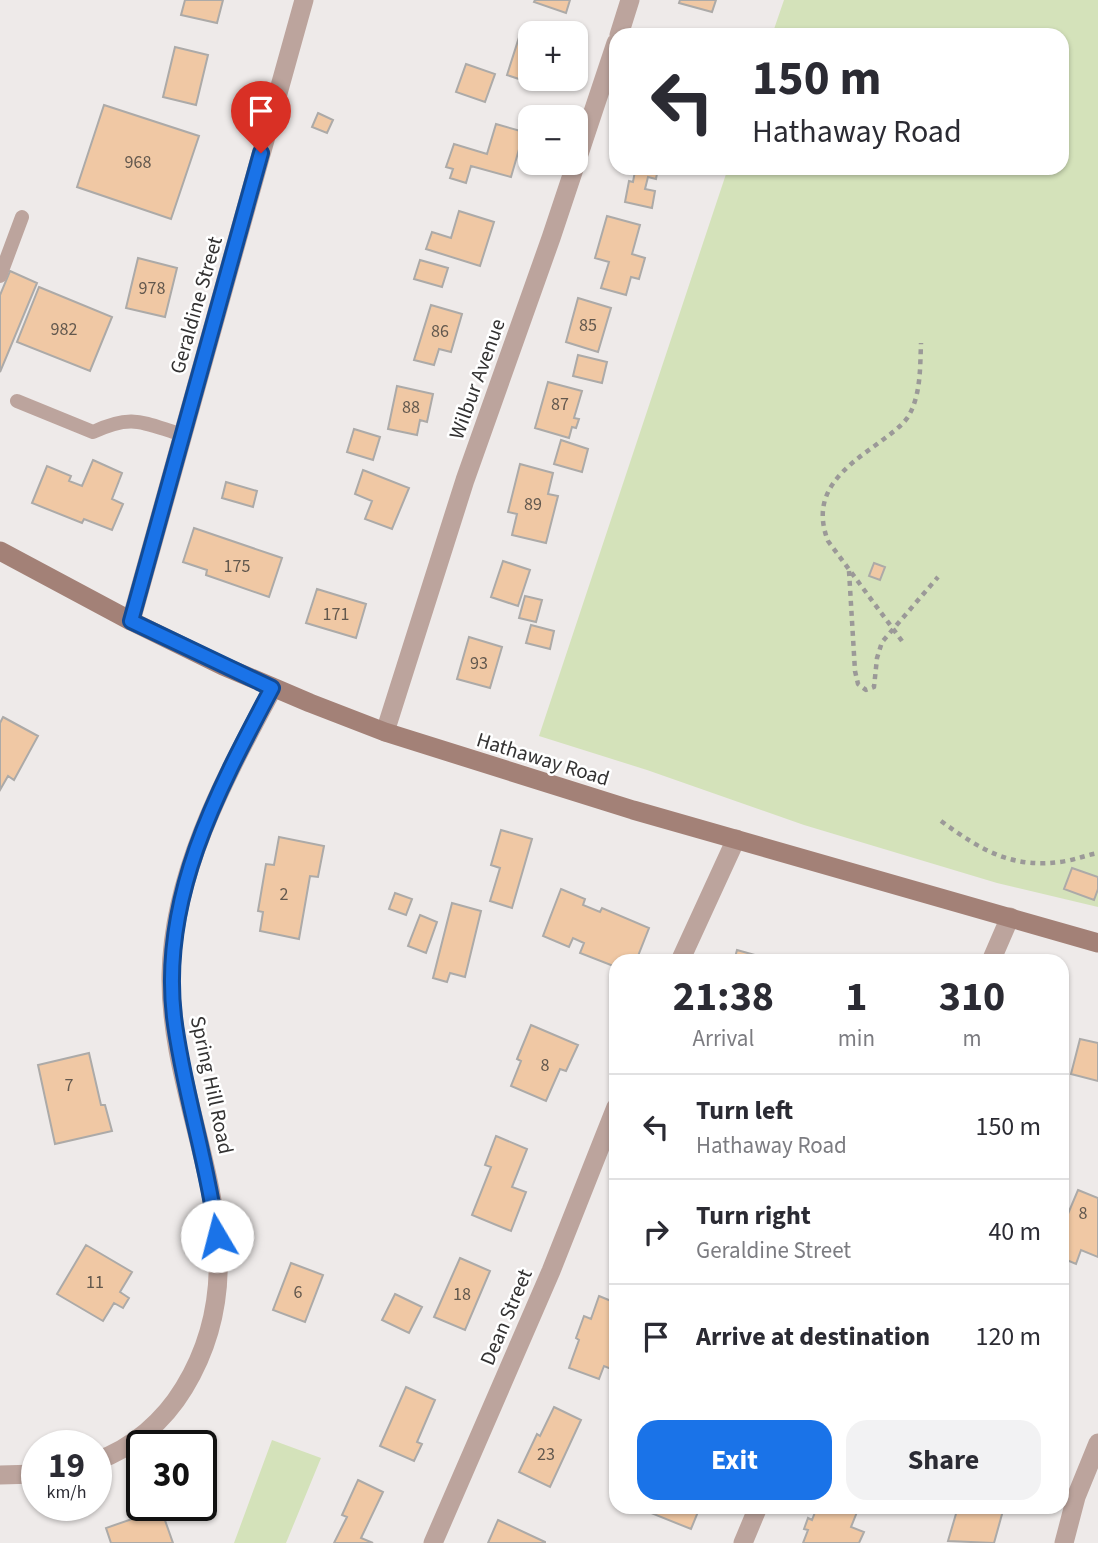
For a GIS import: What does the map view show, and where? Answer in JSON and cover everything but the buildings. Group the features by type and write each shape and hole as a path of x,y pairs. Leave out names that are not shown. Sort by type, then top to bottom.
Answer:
{"main road":[{"name":"Hathaway Road","path":"0,551 131,621 272,688 385,732 602,801 898,887 1096,938"}],"street":[{"name":"Geraldine Street","path":"131,621 304,0"},
{"path":"620,28 630,0"},
{"name":"Wilbur Avenue","path":"385,732 466,480 609,64"},
{"name":"Spring Hill Road","path":"112,1453 136,1440 164,1416 191,1377 202,1355 212,1322 218,1287 217,1236 207,1172 174,1017 171,976 173,944 186,881 200,837 272,688"},
{"path":"683,954 736,839"},
{"path":"994,954 1010,917"},
{"name":"Dean Street","path":"433,1543 551,1271 609,1125"},
{"path":"1064,1543 1076,1497 1098,1443"},
{"path":"0,1475 21,1474"},
{"path":"743,1543 755,1514"}],"lane":[{"path":"0,276 22,217"},
{"path":"17,401 93,432 115,421 134,420 183,435"}],"path":[{"path":"902,641 828,541 823,529 826,496 839,474 907,418 919,384 921,344"},
{"path":"849,570 855,671 862,689 871,691 874,687 879,650 893,629 938,577"},
{"path":"941,821 986,850 1009,860 1028,863 1066,861 1098,853"}],"green space":[{"path":"784,0 1098,0 1098,907 997,883 804,825 647,770 539,736 726,175 1069,175 1069,28 774,28"},
{"path":"272,1440 321,1458 286,1543 234,1543"}],"route":[{"path":"217,1236 207,1172 174,1017 171,976 173,944 186,881 200,837 218,794 272,688 131,621 261,153"}]}
